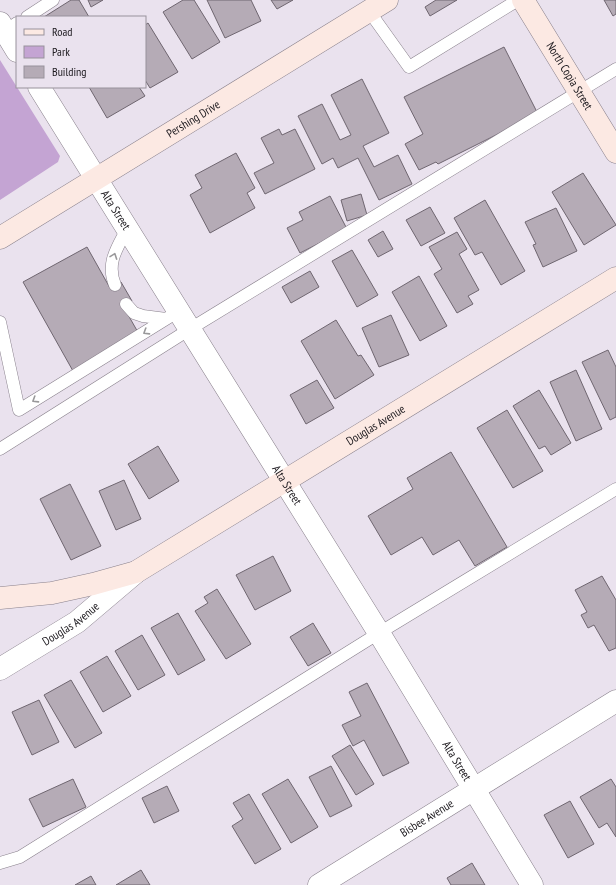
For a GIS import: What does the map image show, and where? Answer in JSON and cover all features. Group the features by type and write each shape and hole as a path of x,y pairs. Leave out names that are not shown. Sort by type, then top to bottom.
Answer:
{"main road":[{"name":"Pershing Drive","path":"0,238 387,0"},
{"name":"North Copia Street","path":"523,0 616,152"},
{"name":"Douglas Avenue","path":"0,598 52,593 93,584 136,572 616,278"}],"street":[{"path":"7,26 16,48"},
{"name":"Alta Street","path":"40,88 127,229 178,320 285,482 379,633 532,885"},
{"name":"Douglas Avenue","path":"0,669 78,622 136,572"},
{"name":"Bisbee Avenue","path":"319,885 616,701"}],"lane":[{"path":"28,16 53,0"},
{"path":"369,12 409,66 518,0"},
{"path":"0,322 19,410 616,70"},
{"path":"115,285 111,268 114,254 127,229"},
{"path":"126,304 134,313 143,316 178,320"},
{"path":"0,448 178,320"},
{"path":"0,863 20,857 379,633 616,489"}],"green space":[{"path":"0,60 16,88 18,88 60,156 58,162 0,200"}],"building":[{"path":"71,0 79,0 88,16 46,16"},
{"path":"88,0 103,0 91,7"},
{"path":"183,0 194,0 220,42 192,59 163,12"},
{"path":"207,0 251,0 261,21 225,38"},
{"path":"271,0 293,0 277,9"},
{"path":"436,0 457,0 430,16 425,7"},
{"path":"604,0 616,0 616,14 613,16"},
{"path":"148,23 178,72 150,88 146,82 146,24"},
{"path":"504,47 538,114 438,164 436,162 419,170 405,144 423,134 404,97"},
{"path":"362,79 389,133 363,146 374,167 398,155 412,184 379,200 358,158 338,168 333,158 322,164 298,116 322,104 340,140 351,135 331,95"},
{"path":"90,88 140,88 145,96 107,118"},
{"path":"279,129 282,135 295,129 315,169 265,194 254,173 274,163 261,138"},
{"path":"236,153 255,188 247,193 255,208 210,233 190,195 202,188 195,175"},
{"path":"583,173 616,225 584,245 552,192"},
{"path":"361,194 367,215 347,221 341,200"},
{"path":"330,196 347,229 300,253 287,228 303,220 299,212"},
{"path":"485,200 525,271 501,285 482,252 475,255 454,218"},
{"path":"430,207 445,233 421,246 406,220"},
{"path":"556,208 577,251 543,267 533,245 536,244 525,222"},
{"path":"383,231 393,249 378,257 368,240"},
{"path":"457,232 467,249 459,254 479,290 468,296 473,304 457,313 434,274 442,269 429,247"},
{"path":"87,247 110,288 121,282 132,301 123,306 139,334 73,371 23,282"},
{"path":"352,250 378,295 357,307 332,261"},
{"path":"310,271 319,287 291,303 282,287"},
{"path":"419,276 447,326 420,341 392,292"},
{"path":"391,315 409,355 379,367 362,328"},
{"path":"336,320 358,356 361,355 374,375 335,399 301,341"},
{"path":"608,350 616,367 616,417 610,420 582,362"},
{"path":"576,370 602,429 576,441 550,382"},
{"path":"317,380 334,408 306,424 290,395"},
{"path":"539,390 571,443 551,455 545,446 539,449 513,406"},
{"path":"507,410 543,471 513,488 477,428"},
{"path":"158,446 179,481 149,499 128,464"},
{"path":"451,452 507,547 475,566 459,540 433,555 422,537 391,555 368,516 413,489 407,478"},
{"path":"124,480 141,519 116,530 99,491"},
{"path":"70,484 101,546 71,560 40,499"},
{"path":"273,556 291,591 255,610 236,575"},
{"path":"602,576 616,600 616,648 609,651 594,625 588,628 581,615 587,612 575,590"},
{"path":"217,589 251,644 226,659 195,611 208,603 204,597"},
{"path":"178,613 205,660 178,675 151,628"},
{"path":"313,623 331,653 308,666 290,637"},
{"path":"142,635 165,675 138,690 115,651"},
{"path":"107,656 131,696 103,712 80,672"},
{"path":"71,680 102,733 75,748 44,695"},
{"path":"367,683 409,763 383,776 364,740 353,746 342,725 361,716 349,692"},
{"path":"39,700 59,742 32,755 12,712"},
{"path":"350,745 374,784 356,795 332,756"},
{"path":"331,766 352,806 330,817 309,777"},
{"path":"73,779 86,807 43,827 29,799"},
{"path":"288,779 318,827 291,843 262,794"},
{"path":"611,779 616,787 616,837 607,823 599,828 580,797"},
{"path":"167,786 179,811 154,823 142,798"},
{"path":"249,794 281,849 255,864 232,826 243,819 233,803"},
{"path":"570,801 594,844 568,858 544,815"},
{"path":"472,863 485,885 451,885 447,878"},
{"path":"141,870 150,885 116,885"},
{"path":"91,876 96,885 75,885"}]}
